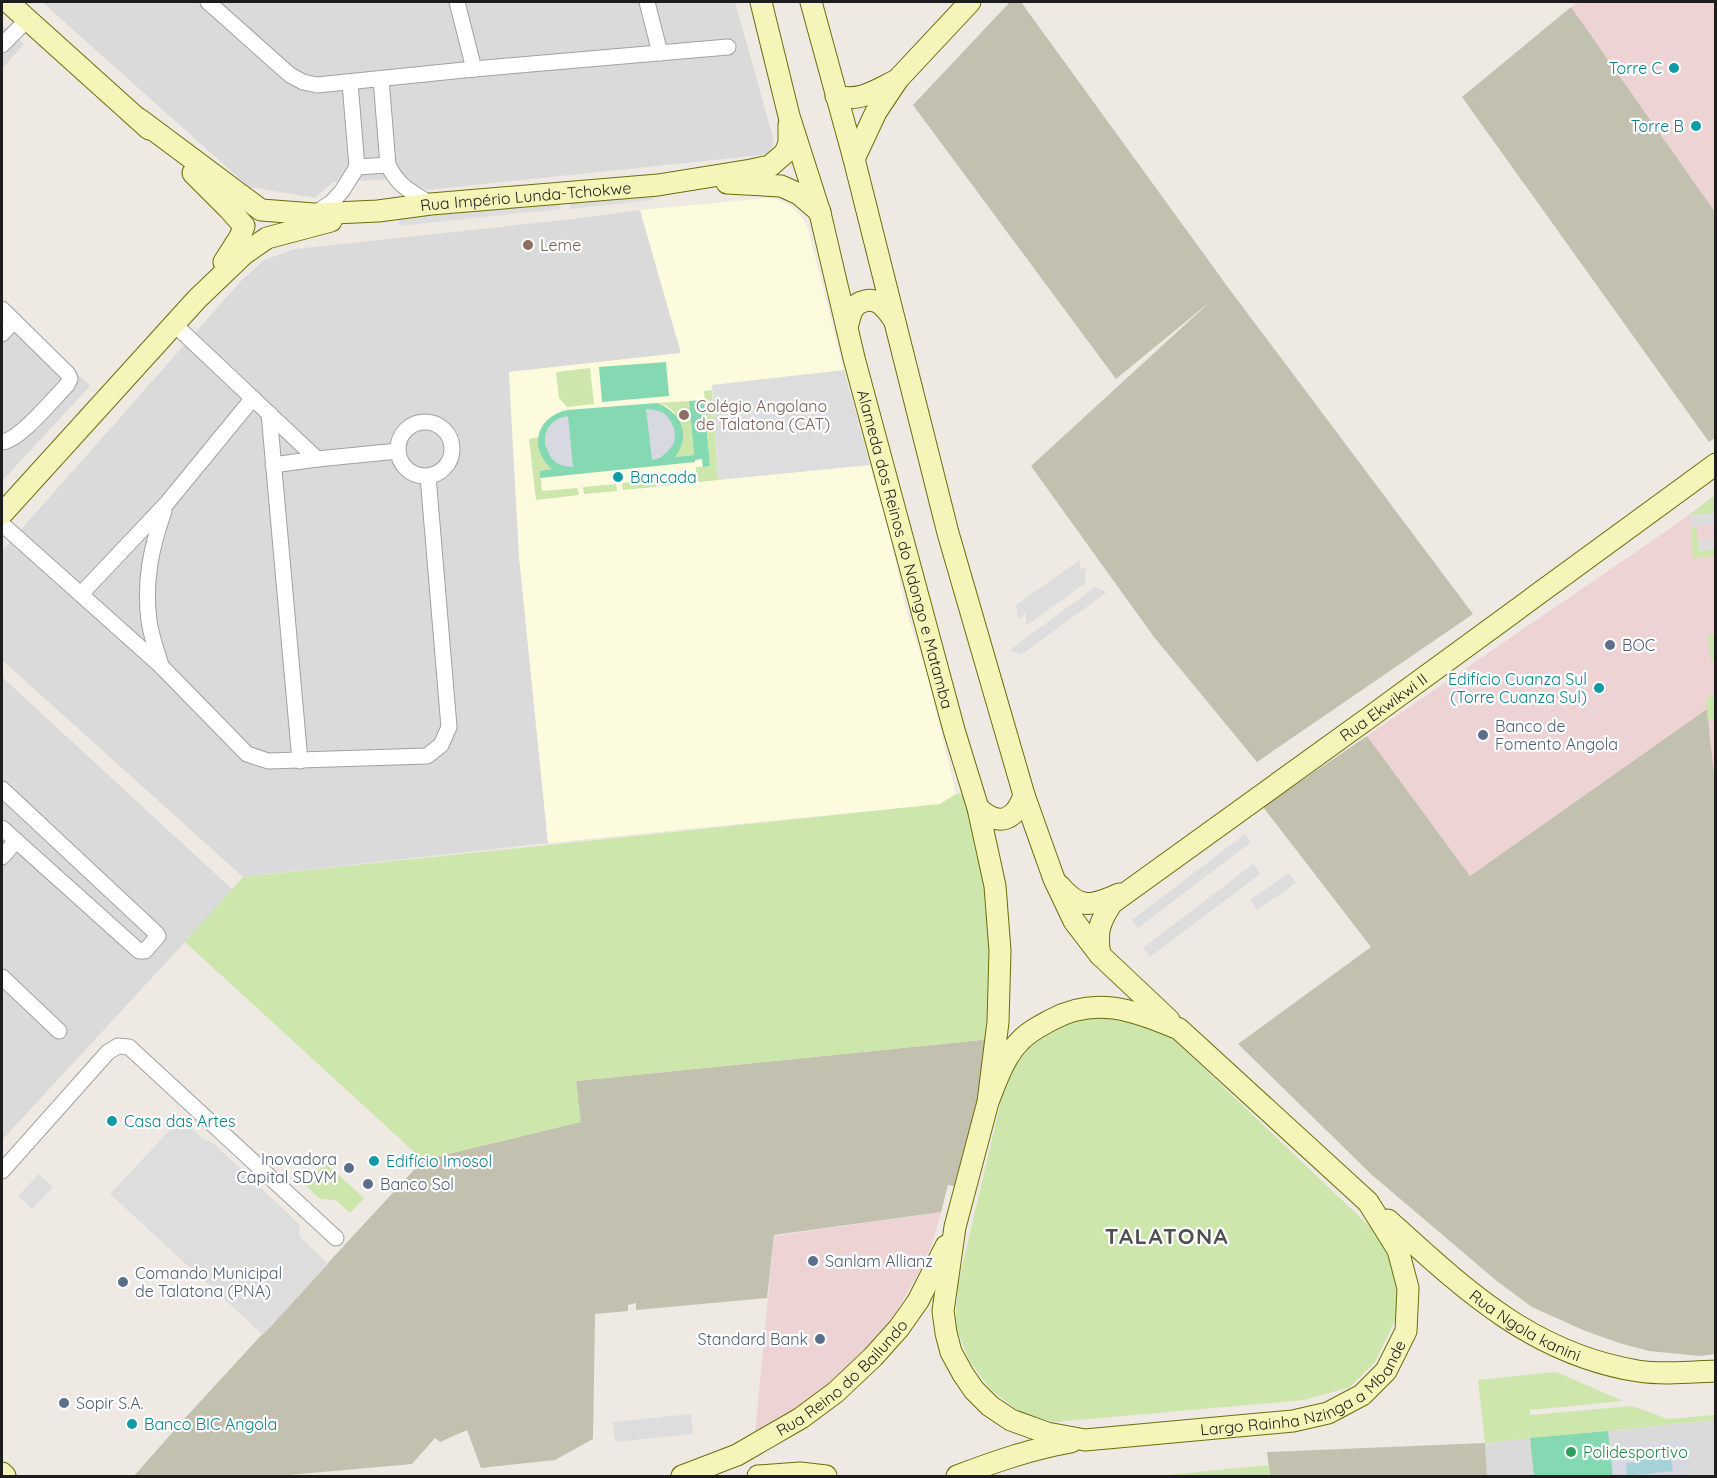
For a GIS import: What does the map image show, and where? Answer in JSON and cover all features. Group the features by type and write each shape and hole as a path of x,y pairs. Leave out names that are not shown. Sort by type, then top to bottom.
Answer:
{"main road":[{"path":"8,2 139,119 230,209 250,237 259,240 267,238 273,230 273,220 267,212 261,210 139,119"},
{"name":"Alameda dos Reinos do Ndongo e Matamba","path":"761,2 789,116 820,213 847,327 954,730 978,808 995,886 1000,951 998,1022 988,1102"},
{"path":"811,2 854,159 948,533 1024,795 1054,879 1074,921 1100,955 1179,1029"},
{"path":"854,159 876,112 898,79 970,2"},
{"path":"836,96 856,99 898,79"},
{"name":"Rua Império Lunda-Tchokwe","path":"197,299 234,248 246,217 253,211 314,214 378,211 431,204 676,183 770,166 785,153 789,143 789,116"},
{"name":"Rua Império Lunda-Tchokwe","path":"676,183 781,186 799,194 820,213"},
{"name":"Rua Império Lunda-Tchokwe","path":"4,506 197,299 244,254 267,238 378,211"},
{"path":"847,327 854,307 866,300 873,300 884,306 894,321"},
{"name":"Rua Ekwikwi II","path":"1100,955 1097,940 1099,925 1112,903 1716,464"},
{"path":"978,808 988,818 1005,819 1015,813 1024,795"},
{"name":"Rua Ekwikwi II","path":"1054,879 1069,897 1078,903 1088,904 1104,901 1138,885"},
{"name":"Largo Rainha Nzinga a Mbande","path":"1102,1006 1137,1013 1179,1029 1368,1202 1398,1250 1408,1288 1406,1331 1386,1371 1362,1395 1328,1413 1293,1421 1084,1440 1047,1433 1011,1420 990,1406 974,1390 963,1374 951,1352 943,1311 955,1227 988,1102 1009,1056 1020,1041 1040,1026 1062,1014 1102,1006"},
{"name":"Rua Ngola kanini","path":"1368,1202 1474,1296 1501,1316 1537,1337 1582,1358 1639,1371 1716,1371"},
{"name":"Rua Reino do Bailundo","path":"682,1476 737,1455 801,1418 836,1392 873,1357 899,1328 918,1301 955,1227"},
{"path":"957,1476 1041,1447 1084,1440"},
{"path":"2,1473 5,1476"},
{"path":"758,1476 800,1473 826,1476"}],"street":[{"path":"457,2 474,69"},
{"path":"647,2 660,53"},
{"path":"212,3 290,75 303,82 318,85 728,47"},
{"path":"4,38 28,19"},
{"path":"381,79 388,165 403,188 431,204"},
{"path":"314,214 332,202 357,167 350,83"},
{"path":"357,167 388,165"},
{"path":"2,309 68,374 70,379 67,385 24,429 2,442"},
{"path":"2,334 14,321"},
{"path":"174,324 317,459"},
{"path":"81,594 167,503 253,398"},
{"path":"269,413 300,761"},
{"path":"419,423 433,424 441,428 451,442 452,452 448,464 441,471 428,476 417,475 409,471 400,460 398,451 399,441 404,433 419,423"},
{"path":"273,465 398,451"},
{"path":"2,524 161,666 247,754 268,761 427,756 441,745 449,727 428,476"},
{"path":"161,666 149,623 148,571 154,540 167,503"},
{"path":"2,789 156,933 158,936 156,939 145,951 140,951 2,828"},
{"path":"2,857 16,841"},
{"path":"2,978 59,1031"},
{"path":"2,1171 108,1052 118,1046 129,1047 336,1238"}],"shaded area":[{"path":"42,2 735,2 774,141 770,154 428,190 398,179 333,182 315,198 249,187"},
{"path":"1010,2 1021,2 1227,286 1473,614 1257,762 1154,637 1031,466 1212,300 1116,379 913,105"},
{"path":"1578,2 1715,2 1715,212 1571,7"},
{"path":"1571,7 1715,212 1716,437 1709,442 1462,97"},
{"path":"2,25 24,44 2,69"},
{"path":"652,193 653,200 570,209 570,201"},
{"path":"768,198 779,200 793,208 803,219 809,232 841,360 887,521 907,614 927,674 956,794 940,804 548,843 519,556 509,372 681,353 640,210"},
{"path":"560,202 561,209 399,226 398,219"},
{"path":"640,210 681,353 509,372 519,556 548,843 243,877 2,660 2,551 240,282 264,260 295,249"},
{"path":"2,304 90,386 2,481"},
{"path":"844,370 870,465 718,480 712,385"},
{"path":"646,409 664,413 674,428 675,436 673,445 667,452 660,458 652,460"},
{"path":"568,416 573,467 558,464 551,458 545,444 548,428 553,422"},
{"path":"1715,495 1715,794 1707,709 1470,876 1367,736 1678,523"},
{"path":"1715,513 1715,524 1691,527 1690,515"},
{"path":"1715,539 1715,549 1699,551 1698,540"},
{"path":"1080,560 1080,570 1085,567 1085,583 1026,626 1026,613 1018,619 1016,605"},
{"path":"1095,587 1107,592 1021,655 1010,650"},
{"path":"2,677 233,890 2,1140"},
{"path":"1707,709 1716,794 1715,1354 1700,1356 1649,1351 1619,1343 1532,1307 1498,1282 1372,1175 1238,1044 1371,947 1263,807 1367,736 1470,876"},
{"path":"1245,834 1251,842 1138,928 1132,920"},
{"path":"1253,864 1260,874 1150,957 1143,948"},
{"path":"1289,873 1296,883 1257,910 1250,900"},
{"path":"991,1039 984,1076 954,1186 948,1185 941,1212 774,1235 767,1298 636,1310 636,1303 628,1305 628,1311 595,1314 593,1439 555,1460 481,1468 467,1430 440,1442 435,1438 412,1464 278,1476 134,1476 423,1160 580,1122 576,1081"},
{"path":"181,1118 203,1139 213,1143 299,1224 300,1237 328,1264 263,1335 110,1194"},
{"path":"39,1174 53,1187 32,1209 18,1196"},
{"path":"941,1212 932,1244 922,1267 896,1312 878,1337 852,1364 820,1390 755,1434 774,1236"},
{"path":"691,1414 693,1434 615,1442 613,1422"},
{"path":"1715,1420 1715,1476 1487,1476 1485,1443"},
{"path":"1685,1440 1689,1476 1613,1476 1610,1447"},
{"path":"1485,1443 1487,1476 1270,1476 1267,1452"}],"green space":[{"path":"666,362 669,396 602,402 599,367"},
{"path":"590,368 594,404 567,407 559,398 556,372"},
{"path":"712,390 718,480 662,486 661,479 696,476 696,467 710,466 704,391"},
{"path":"704,400 710,466 703,467 702,459 695,460 695,462 540,478 540,471 552,469 544,461 540,452 539,434 542,426 556,414 567,410 657,403 672,412 681,425 683,441 675,457 694,455 689,401"},
{"path":"689,401 694,455 674,457 675,413 667,406 657,403"},
{"path":"538,437 539,449 553,469 540,471 542,491 577,488 579,495 536,500 529,439"},
{"path":"655,480 656,487 623,490 622,483"},
{"path":"616,484 617,491 584,494 583,487"},
{"path":"1715,495 1715,513 1690,515"},
{"path":"1696,526 1699,551 1715,549 1715,556 1693,558 1691,527"},
{"path":"1708,635 1715,635 1715,660 1711,661"},
{"path":"1715,696 1715,720 1708,720 1706,697"},
{"path":"956,794 966,795 988,894 993,959 991,1039 576,1081 581,1122 423,1160 185,942 243,877 940,804"},
{"path":"1073,1018 1120,1019 1170,1036 1369,1226 1391,1256 1398,1287 1397,1316 1375,1362 1350,1387 1304,1400 1055,1422 1023,1414 990,1389 969,1360 955,1325 958,1284 1007,1076 1038,1037"},
{"path":"325,1163 364,1198 350,1213 336,1200 320,1199 305,1185"},
{"path":"1556,1372 1623,1401 1530,1410 1530,1415 1632,1406 1668,1419 1715,1415 1715,1420 1485,1443 1478,1380"},
{"name":"Polidesportivo","path":"1608,1431 1613,1476 1534,1476 1530,1438"},
{"path":"1269,1465 1270,1476 1157,1476"}],"water":[{"path":"1645,1452 1654,1453 1658,1460 1671,1459 1673,1471 1627,1476 1626,1463 1639,1462 1640,1456"}],"place":[{"name":"Torre C","path":"1674,68"},
{"name":"Torre B","path":"1696,126"},
{"name":"Leme","path":"528,245"},
{"name":"Colégio Angolano de Talatona (CAT)","path":"684,415"},
{"name":"Bancada","path":"618,477"},
{"name":"BOC","path":"1610,645"},
{"name":"Edifício Cuanza Sul (Torre Cuanza Sul)","path":"1599,688"},
{"name":"Banco de Fomento Angola","path":"1483,735"},
{"name":"Casa das Artes","path":"112,1121"},
{"name":"Edifício Imosol","path":"374,1161"},
{"name":"Inovadora Capital SDVM","path":"349,1168"},
{"name":"Banco Sol","path":"368,1184"},
{"name":"Sanlam Allianz","path":"813,1261"},
{"name":"Comando Municipal de Talatona (PNA)","path":"123,1282"},
{"name":"Standard Bank","path":"820,1339"},
{"name":"Sopir S.A.","path":"64,1403"},
{"name":"Banco BIC Angola","path":"132,1424"},
{"name":"Polidesportivo","path":"1571,1452"}],"district":[{"name":"TALATONA","path":"1167,1236"}]}
